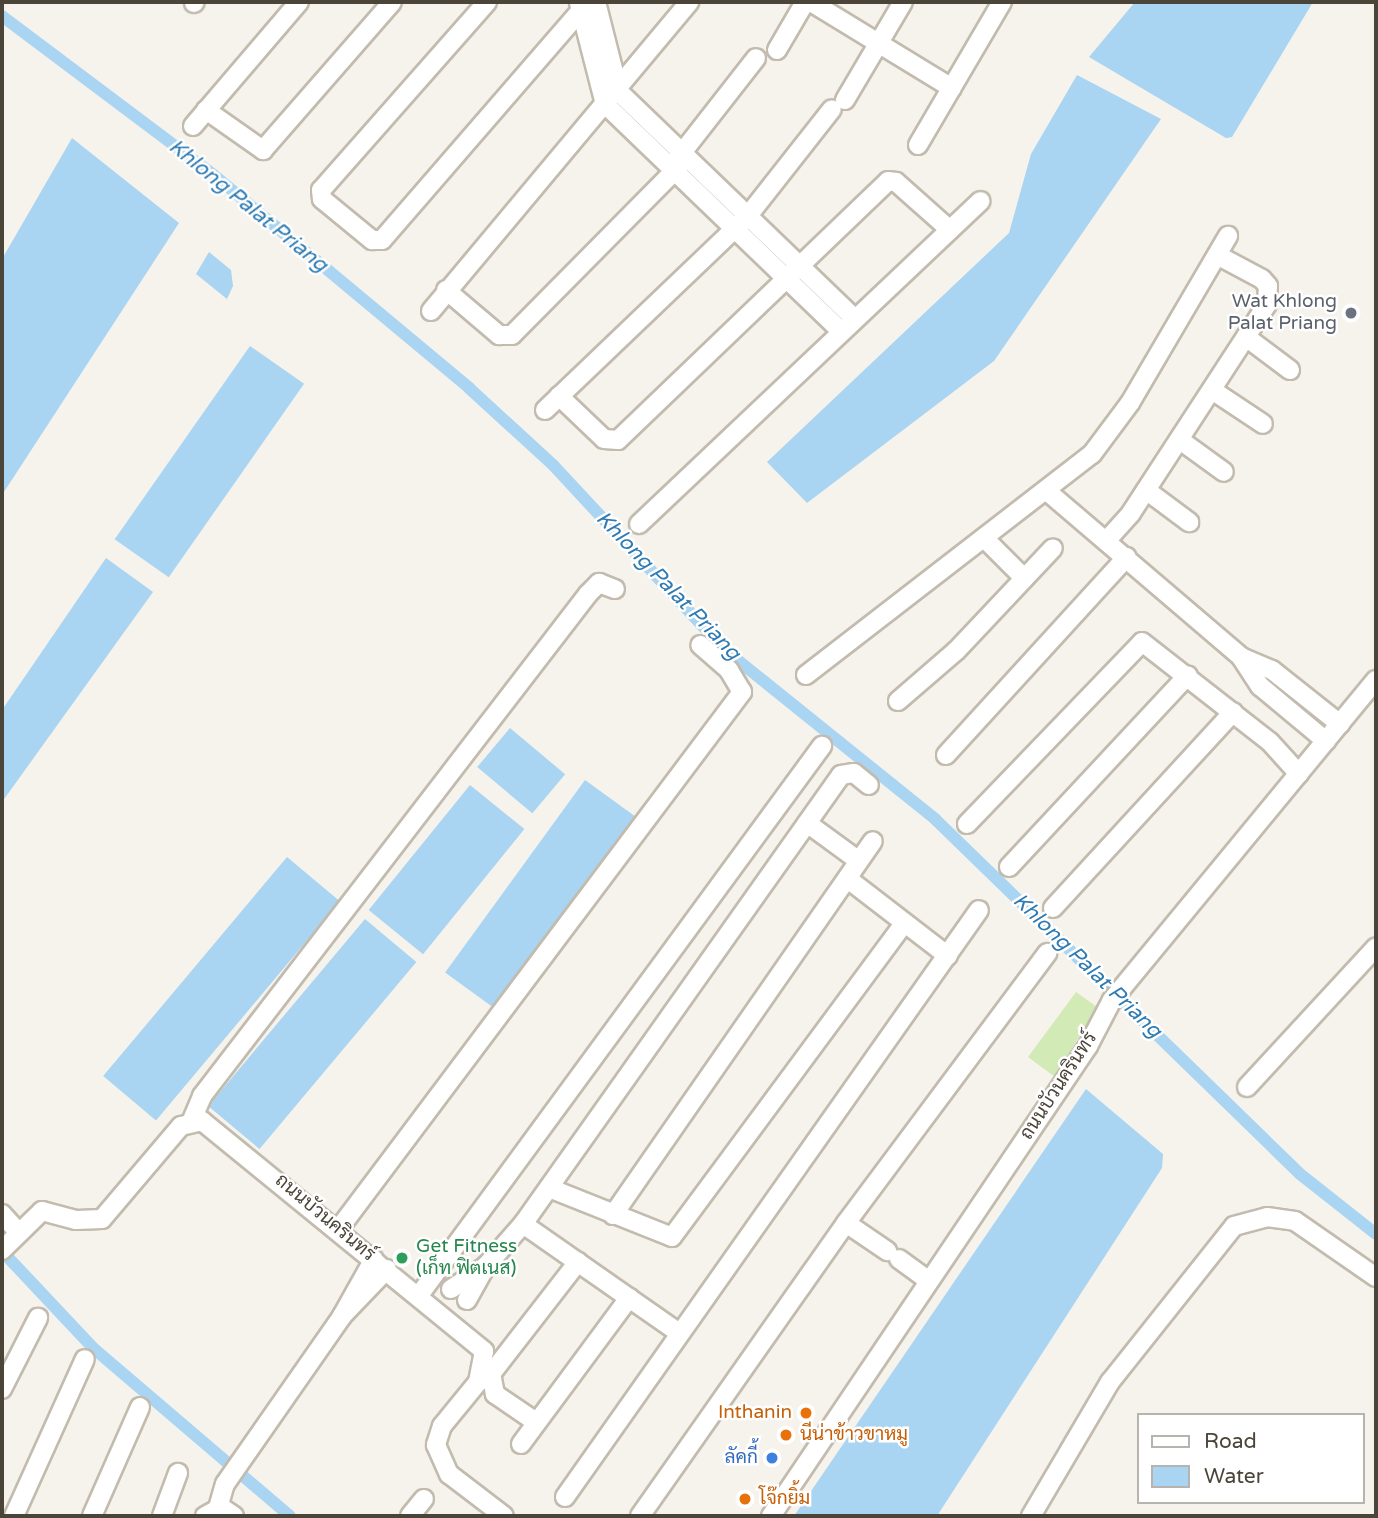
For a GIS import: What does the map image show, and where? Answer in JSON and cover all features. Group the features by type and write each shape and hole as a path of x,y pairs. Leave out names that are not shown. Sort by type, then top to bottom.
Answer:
{"street":[{"path":"193,126 299,2"},
{"path":"206,110 263,150 392,2"},
{"path":"487,2 321,190 322,199 372,240 382,240 586,4"},
{"path":"431,311 605,104 619,92 689,2"},
{"path":"777,50 805,2"},
{"path":"811,2 952,88"},
{"path":"545,410 747,217 839,104 880,43 903,2"},
{"path":"918,145 1002,2"},
{"path":"586,4 619,92 853,317"},
{"path":"586,4 605,104 670,171 840,330"},
{"path":"446,290 499,335 512,335 684,156 755,58"},
{"path":"559,396 604,439 618,440 888,181 896,182 949,229"},
{"path":"639,524 853,317 980,201"},
{"path":"806,675 986,540 1092,454 1130,403 1228,236"},
{"path":"1107,540 1180,440 1267,304 1268,286 1217,255"},
{"path":"1246,337 1290,370"},
{"path":"1212,390 1263,424"},
{"path":"1180,440 1224,472"},
{"path":"1146,490 1189,522"},
{"path":"1048,492 1241,657 1260,686 1326,741"},
{"path":"986,540 1024,578"},
{"path":"898,702 1053,548"},
{"path":"946,755 1127,557"},
{"path":"2,1214 11,1240 42,1211 76,1220 102,1219 192,1120 202,1096 588,594 599,583 615,589"},
{"path":"967,824 1134,644 1149,643 1303,770"},
{"path":"338,1230 742,692 729,670 700,645"},
{"path":"1241,657 1272,670 1340,724"},
{"path":"1009,867 1188,676"},
{"name":"ถนนบัวนครินทร์","path":"771,1516 1088,1046 1112,1000 1376,680"},
{"path":"1053,908 1233,712"},
{"path":"420,1294 822,747"},
{"path":"460,1309 486,1266 523,1224 841,775 854,774 869,785"},
{"path":"807,822 859,861"},
{"path":"613,1215 873,841"},
{"path":"848,878 948,956"},
{"path":"565,1497 979,910"},
{"path":"549,1188 672,1237 904,923"},
{"path":"1247,1087 1376,947"},
{"path":"640,1516 846,1223 1047,953"},
{"name":"ถนนบัวนครินทร์","path":"192,1120 225,1135 338,1230 420,1294 444,1298 460,1309 484,1350 484,1369 442,1426 436,1445 439,1462 504,1516"},
{"path":"1031,1516 1110,1382 1234,1226 1267,1217 1295,1221 1376,1277"},
{"path":"846,1223 928,1280"},
{"path":"523,1224 679,1333"},
{"path":"536,1422 495,1394 491,1374 578,1262"},
{"path":"219,1513 225,1484 251,1443 380,1264"},
{"path":"444,1298 486,1266"},
{"path":"521,1444 629,1298"},
{"path":"2,1389 38,1318"},
{"path":"14,1516 85,1359"},
{"path":"92,1516 140,1407"},
{"path":"162,1516 178,1473"},
{"path":"410,1516 424,1499"}],"green space":[{"path":"1076,992 1097,1007 1055,1077 1028,1057"}],"water":[{"path":"1135,2 1313,2 1232,137 1226,138 1089,57"},
{"path":"1077,75 1161,119 994,361 807,503 767,462 1009,233 1031,154"},
{"path":"72,138 179,223 2,495 2,259"},
{"path":"209,252 231,270 233,286 227,299 196,274"},
{"path":"250,346 304,384 169,577 115,539"},
{"path":"106,558 153,592 2,802 2,710"},
{"path":"510,728 565,774 532,813 477,767"},
{"path":"585,780 641,821 501,1013 445,973"},
{"path":"470,785 524,829 423,954 369,910"},
{"path":"287,857 340,901 156,1120 103,1076"},
{"path":"365,919 416,962 259,1149 208,1106"},
{"path":"1086,1089 1163,1154 1162,1168 937,1516 794,1516"}],"waterway":[{"name":"Khlong Palat Priang","path":"2,16 215,176 469,388 554,466 725,650 935,819 1300,1174 1376,1234"},
{"path":"2,1251 92,1347 290,1516"}],"place":[{"name":"Wat Khlong Palat Priang","path":"1351,313"},
{"name":"Get Fitness (เก็ท ฟิตเนส)","path":"402,1258"},
{"name":"Inthanin","path":"806,1413"},
{"name":"นีน่าข้าวขาหมู","path":"786,1435"},
{"name":"ลัคกี้","path":"772,1458"},
{"name":"โจ๊กยิ้ม","path":"745,1499"}]}
